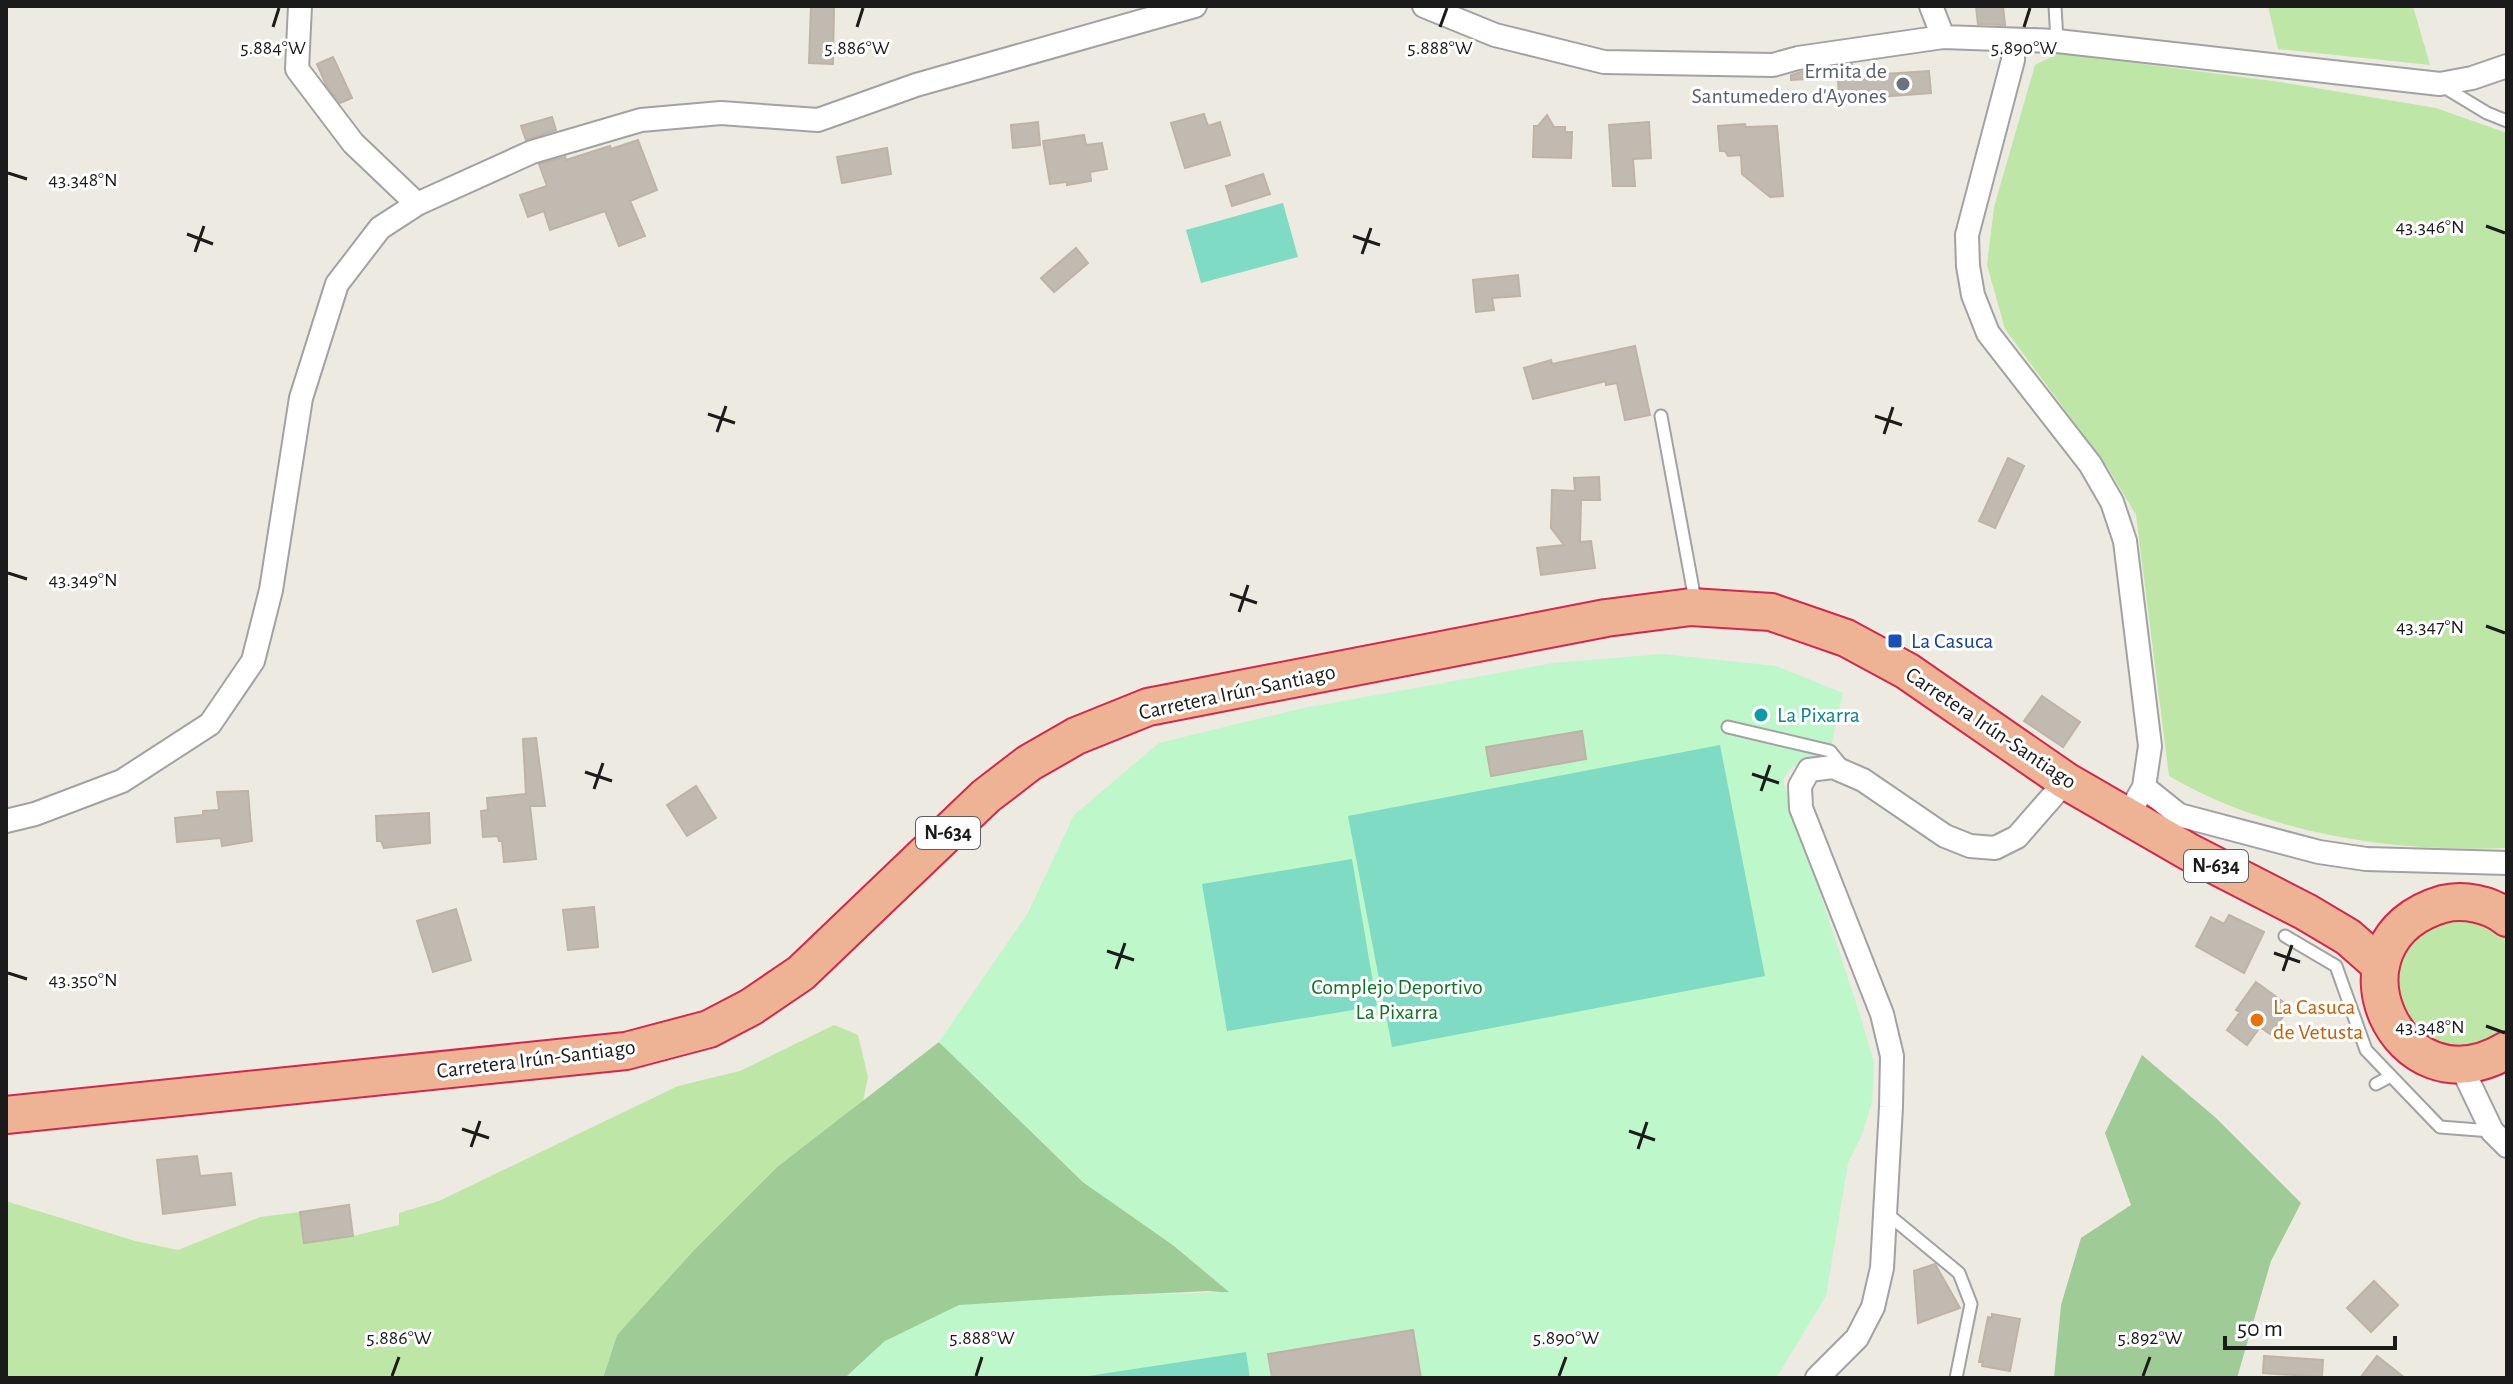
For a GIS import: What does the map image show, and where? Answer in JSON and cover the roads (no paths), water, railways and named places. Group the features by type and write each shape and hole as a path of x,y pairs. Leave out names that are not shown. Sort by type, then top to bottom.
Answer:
{"highway":[{"name":"Carretera Irún-Santiago","path":"6,1115 626,1051 709,1029 751,1007 801,973 986,796 1029,763 1076,736 1148,707 1606,618 1696,607 1771,612 1846,638 1907,671 2066,781 2136,802 2295,924 2348,937 2381,966"},
{"name":"N-634","path":"2461,1066 2426,1058 2402,1041 2388,1022 2380,1001 2381,966 2388,945 2407,922 2424,910 2448,903 2472,903 2501,912 2507,918"},
{"name":"Carretera Irún-Santiago","path":"2295,924 2356,920 2407,922"},
{"path":"2461,1066 2489,1061 2507,1050"}],"street":[{"path":"300,6 297,69 353,143 417,204"},
{"path":"6,821 35,814 122,781 147,765 210,724 253,661 271,590 301,398 337,284 380,228 417,204 532,152 641,120 721,113 818,120 916,85 1195,6"},
{"path":"1424,6 1495,35 1604,62 1773,65 1811,56 1943,37 2057,41 2440,84 2472,78 2507,66"},
{"path":"1931,6 1943,37"},
{"path":"2013,41 2013,60 1967,235 1968,266 1973,295 1988,333 2090,464 2116,515 2125,541 2150,746 2136,802 2319,852 2366,859 2507,863"},
{"path":"1817,1378 1857,1338 1873,1307 1882,1268 1892,1056 1882,1014 1801,808 1800,786 1809,770 1833,767 1863,780 1945,836 1970,846 1995,848 2017,837 2066,781"},
{"path":"2461,1066 2500,1138"}],"lane":[{"path":"2055,6 2057,41"},
{"path":"2440,84 2487,113 2507,121"},
{"path":"1661,416 1696,607"},
{"path":"1728,727 1830,751 1848,773"},
{"path":"2295,924 2336,966 2366,1050 2440,1127 2500,1138"},
{"path":"2376,1084 2391,1076"},
{"path":"1885,1211 1959,1273 1971,1304 1956,1378"}],"place":[{"name":"Ermita de Santumedero d'Ayones","path":"1903,84"},
{"name":"La Casuca","path":"1895,641"},
{"name":"La Pixarra","path":"1761,715"},
{"name":"La Casuca de Vetusta","path":"2257,1020"}],"park label":[{"name":"Complejo Deportivo La Pixarra","path":"1397,1000"}]}
